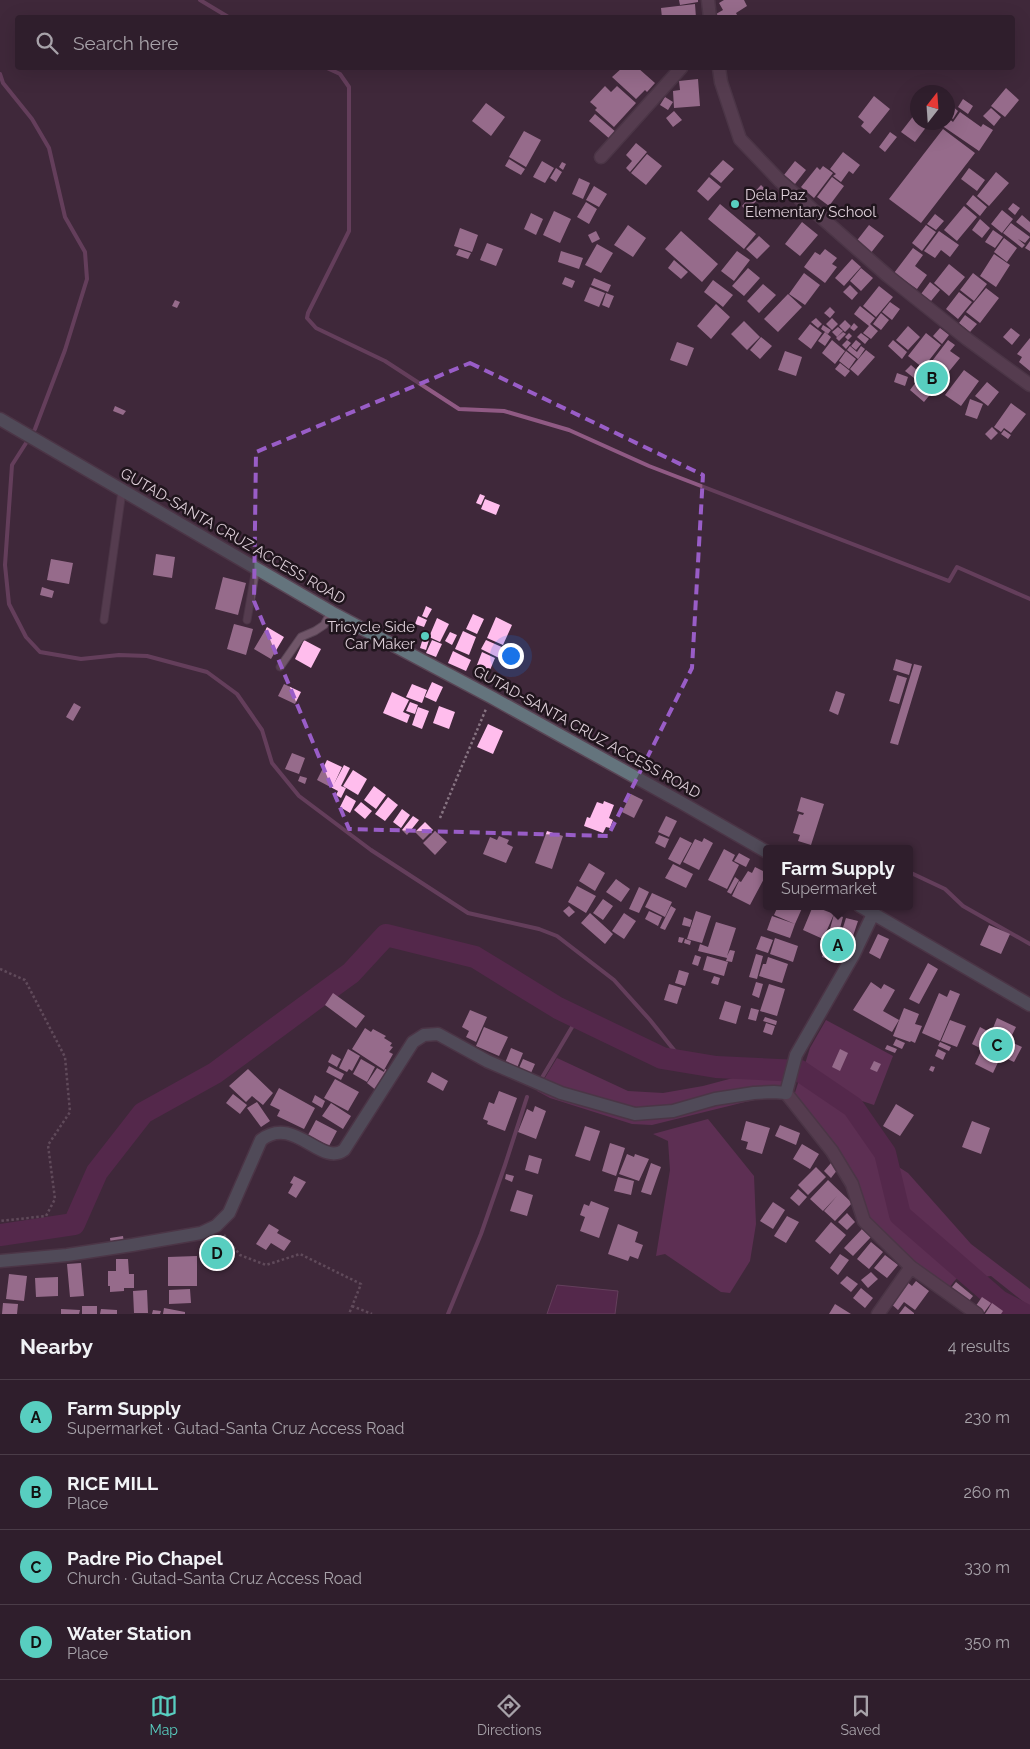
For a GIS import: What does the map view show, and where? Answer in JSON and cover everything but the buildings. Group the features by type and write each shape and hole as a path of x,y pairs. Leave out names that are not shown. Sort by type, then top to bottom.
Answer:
{"street":[{"path":"708,0 710,15"},
{"path":"601,157 679,70"},
{"path":"719,70 721,82 740,139 780,181 888,276 967,339 1030,385"},
{"name":"GUTAD-SANTA CRUZ ACCESS ROAD","path":"0,419 331,612 491,697 763,850"},
{"path":"866,910 1030,1005"},
{"path":"873,914 854,954 796,1055 786,1093 832,1151 852,1184 864,1221 911,1267 977,1314"},
{"path":"0,1262 67,1255 132,1245 201,1233 216,1226 229,1214 261,1140 269,1134 279,1132 290,1133 326,1152 340,1153 344,1150 412,1042 424,1035 438,1034 487,1061 561,1093 635,1114 673,1111 715,1099 754,1093 786,1093"},
{"path":"878,1314 911,1267"}],"lane":[{"path":"104,620 122,491"},
{"path":"246,620 256,568"},
{"path":"280,667 301,638 324,625 331,612"}],"path":[{"path":"440,818 491,697"},
{"path":"0,969 25,980 65,1057 70,1112 48,1145 56,1199 46,1216 0,1221"},
{"path":"216,1226 240,1255 266,1265 300,1254 361,1284 349,1314"},
{"path":"352,1306 372,1314"}],"highlighted area":[{"path":"470,363 703,475 692,668 608,836 349,829 254,601 256,452"}],"shaded area":[{"path":"826,1020 893,1056 874,1105 859,1100 805,1064 810,1048"},
{"path":"557,1058 628,1091 663,1093 703,1086 733,1078 786,1075 782,1094 652,1125 632,1124 550,1098 537,1091"},
{"path":"799,1080 849,1113 877,1154 897,1220 961,1273 944,1294 866,1221 855,1183 792,1102"},
{"path":"708,1119 754,1176 756,1224 750,1261 730,1293 721,1292 665,1254 656,1256 670,1170 668,1141 653,1134"},
{"path":"897,1166 908,1173 971,1244 1030,1289 1030,1307 991,1276 983,1277 906,1212"},
{"path":"557,1285 618,1291 615,1314 547,1314"}],"waterway":[{"path":"200,0 225,15"},
{"path":"331,70 340,74 349,87 349,231 308,313 307,318 316,328 385,361 459,409 504,411 569,430 649,466 949,581 957,567 1030,599"},
{"path":"0,74 3,83 32,119 49,148 65,217 85,252 87,279 65,350 35,429 12,465 5,565 9,604 26,637 40,652 81,659 119,655 147,656 207,672 237,694 262,730 272,763 299,796 371,850 468,913 539,929 557,936 614,980 678,1055 695,1064"},
{"path":"913,874 945,889 963,906 1030,944"},
{"path":"0,1235 74,1224 97,1172 143,1113 215,1073 351,973 386,935 475,957 558,1008 662,1058 716,1067 800,1071 853,1107 885,1153 900,1215 999,1301 1024,1314"},
{"path":"540,1081 578,1017"},
{"path":"448,1314 481,1234 527,1097"}],"place":[{"name":"Dela Paz Elementary School","path":"735,204"},
{"name":"RICE MILL","path":"932,378"},
{"name":"Tricycle Side Car Maker","path":"425,636"},
{"name":"Farm Supply","path":"838,945"},
{"name":"Padre Pio Chapel","path":"997,1045"},
{"name":"Water Station","path":"217,1253"}]}
